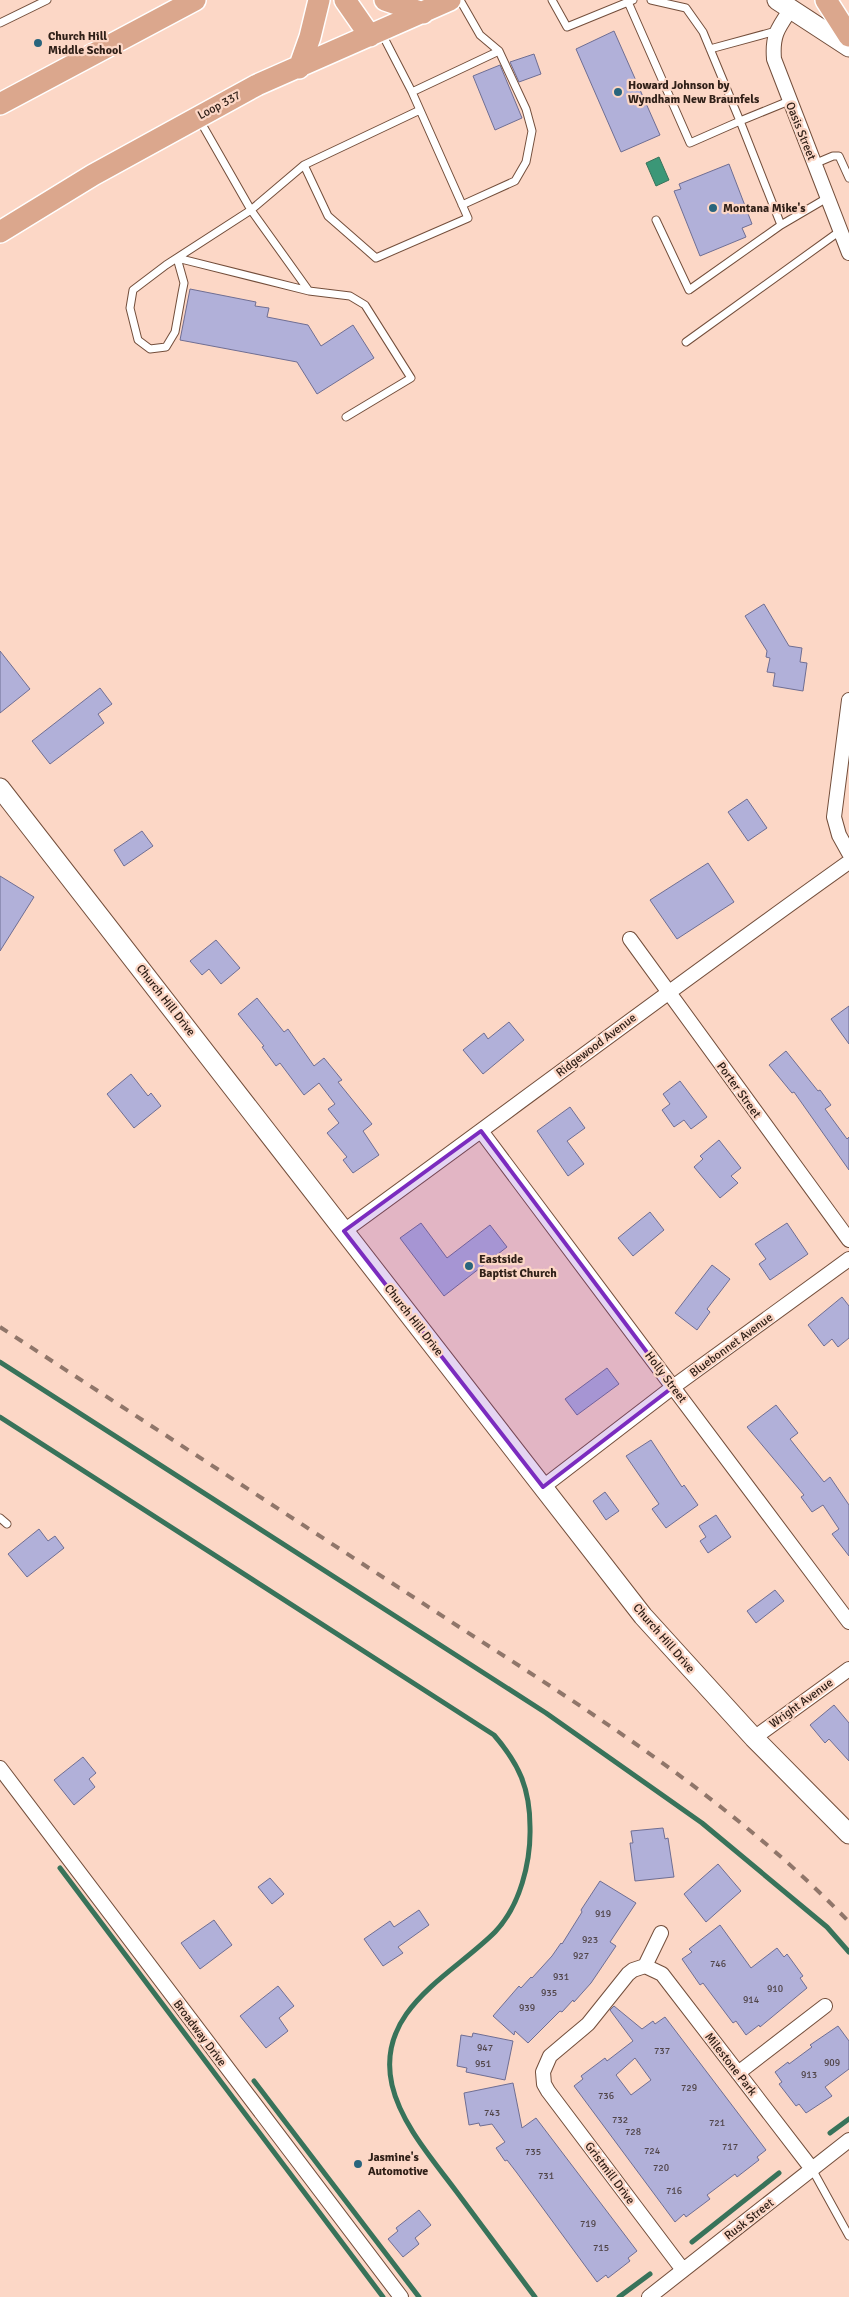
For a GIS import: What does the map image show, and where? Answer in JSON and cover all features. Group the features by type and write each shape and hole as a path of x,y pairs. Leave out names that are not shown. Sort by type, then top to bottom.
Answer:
{"main road":[{"path":"0,104 195,0"},
{"path":"299,68 310,37 319,0"},
{"path":"345,0 375,34"},
{"path":"386,0 423,13"},
{"path":"826,0 849,36"},
{"name":"Loop 337","path":"0,232 93,175 197,116 257,85 449,1"}],"street":[{"name":"Oasis Street","path":"784,5 773,45 774,59 849,253"},
{"path":"784,5 849,47"},
{"path":"849,700 834,818 839,835 849,853"},
{"name":"Church Hill Drive","path":"0,788 643,1616 754,1738 849,1834"},
{"name":"Ridgewood Avenue","path":"344,1231 482,1131 667,992 849,862"},
{"name":"Porter Street","path":"630,939 849,1240"},
{"name":"Holly Street","path":"482,1131 849,1622"},
{"name":"Bluebonnet Avenue","path":"543,1487 674,1387 849,1259"},
{"name":"Wright Avenue","path":"754,1738 849,1669"},
{"name":"Broadway Drive","path":"0,1768 401,2297"},
{"path":"645,1966 661,1933"},
{"name":"Gristmill Drive","path":"645,1966 628,1974 588,2024 550,2056 543,2072 548,2091 683,2270"},
{"name":"Milestone Park","path":"645,1966 662,1974 812,2169"},
{"path":"738,2073 824,2006"},
{"name":"Rusk Street","path":"649,2297 849,2140"}],"lane":[{"path":"0,23 47,0"},
{"path":"552,0 567,28 630,1 690,142 789,101"},
{"path":"651,0 686,8 702,32 781,225"},
{"path":"449,1 480,36 499,51 526,109 532,132 526,162 515,181 462,206"},
{"path":"710,49 776,31"},
{"path":"304,165 328,216 376,258 468,218 412,92 375,34"},
{"path":"412,92 499,51"},
{"path":"177,258 184,283 175,332 166,348 150,349 138,340 130,308 133,290 177,258 251,210 304,165 420,110"},
{"path":"197,116 251,210 309,291"},
{"path":"814,164 833,156 840,156 849,178"},
{"path":"656,220 689,290 781,225 827,198"},
{"path":"686,342 840,232"},
{"path":"177,258 309,291 350,296 365,305 411,378 346,417"},
{"path":"0,1518 7,1524"},
{"path":"812,2169 849,2236"}],"highlighted area":[{"path":"481,1131 673,1387 543,1487 344,1231"}],"shaded area":[{"path":"659,157 669,180 656,186 646,163"}],"building":[{"name":"Howard Johnson by Wyndham New Braunfels","path":"614,31 660,135 621,152 576,49"},
{"path":"534,54 541,74 519,82 510,62"},
{"path":"500,65 522,118 495,130 473,76"},
{"name":"Montana Mike's","path":"729,164 752,224 742,228 746,237 700,256 674,191 681,189 679,184"},
{"path":"190,289 256,302 255,306 269,308 267,317 308,325 321,346 353,325 374,358 317,394 297,362 180,340"},
{"path":"764,604 789,646 802,648 800,662 807,663 803,691 773,686 775,673 767,672 770,658 766,657 767,651 745,616"},
{"path":"0,651 30,689 0,713"},
{"path":"100,688 112,704 98,714 104,723 50,764 32,741"},
{"path":"747,799 767,828 748,841 728,812"},
{"path":"142,831 153,846 124,866 114,850"},
{"path":"708,863 734,902 677,939 650,900"},
{"path":"0,876 34,897 0,951"},
{"path":"216,940 240,968 221,984 209,969 202,975 190,961"},
{"path":"257,998 284,1032 288,1029 314,1066 324,1058 342,1080 338,1082 372,1124 363,1131 379,1155 353,1173 343,1160 347,1157 327,1133 339,1123 328,1109 335,1104 319,1083 304,1095 280,1063 276,1066 262,1047 264,1046 238,1014"},
{"path":"849,1006 849,1044 831,1019"},
{"path":"509,1022 524,1040 483,1074 463,1050 484,1033 488,1039"},
{"path":"786,1051 831,1105 825,1109 847,1139 849,1137 849,1170 794,1092 792,1093 769,1065"},
{"path":"131,1074 148,1096 151,1093 161,1106 134,1128 107,1094"},
{"path":"680,1081 707,1117 691,1129 684,1120 674,1127 662,1110 670,1104 663,1094"},
{"path":"570,1107 585,1128 567,1141 584,1164 568,1176 537,1131"},
{"path":"719,1140 741,1168 731,1176 738,1183 720,1198 694,1167 703,1159 700,1156"},
{"path":"650,1212 664,1230 633,1256 618,1238"},
{"path":"421,1223 447,1258 490,1225 507,1247 444,1296 400,1238"},
{"path":"787,1223 808,1254 770,1280 759,1264 766,1259 755,1244"},
{"path":"712,1265 730,1279 707,1309 710,1312 697,1330 675,1313"},
{"path":"842,1297 849,1306 849,1338 838,1347 832,1339 824,1346 808,1325"},
{"path":"607,1368 619,1384 577,1415 565,1399"},
{"path":"776,1405 798,1433 790,1439 824,1482 830,1477 849,1505 849,1556 832,1534 839,1529 823,1505 812,1512 801,1497 804,1495 747,1427"},
{"path":"651,1440 682,1487 684,1485 698,1505 666,1528 652,1509 659,1504 626,1456"},
{"path":"605,1492 619,1511 606,1520 593,1501"},
{"path":"716,1515 731,1537 708,1553 700,1541 706,1537 699,1526"},
{"path":"39,1529 48,1541 55,1536 64,1548 27,1577 8,1554"},
{"path":"775,1590 784,1601 756,1623 747,1611"},
{"path":"834,1705 849,1723 849,1761 829,1739 825,1743 810,1725"},
{"path":"83,1757 96,1773 89,1779 95,1787 74,1805 54,1780"},
{"path":"663,1828 665,1839 668,1838 674,1877 635,1881 630,1843 633,1843 631,1831"},
{"path":"718,1864 741,1891 706,1922 684,1894"},
{"path":"270,1878 284,1894 272,1904 258,1887"},
{"path":"600,1881 636,1903 610,1942 616,1946 591,1983 574,2002 573,2000 562,2012 560,2011 528,2043 515,2031 514,2035 493,2016 519,1986 521,1988 532,1978 562,1944"},
{"path":"419,1910 429,1925 398,1947 403,1953 383,1966 364,1939 390,1921 394,1927"},
{"path":"214,1920 232,1945 200,1969 181,1943"},
{"path":"720,1925 751,1968 777,1948 784,1957 787,1954 803,1976 800,1978 807,1988 760,2027 759,2025 746,2035 736,2021 733,2023 703,1983 700,1985 682,1959 692,1952 689,1949"},
{"path":"278,1986 294,2006 279,2018 288,2031 266,2048 240,2016"},
{"path":"614,2006 642,2029 653,2021 655,2024 665,2017 766,2150 757,2157 759,2160 737,2177 735,2174 707,2195 710,2199 686,2217 684,2214 675,2222 574,2086 583,2079 581,2076 605,2058 607,2061 633,2041 610,2010","holes":["635,2058 651,2080 631,2095 616,2075"]},
{"path":"838,2026 849,2041 849,2069 825,2087 832,2096 806,2113 799,2104 796,2106 779,2084 782,2082 775,2072 788,2062 789,2064 812,2047 810,2045"},
{"path":"473,2033 513,2041 505,2080 466,2072 467,2068 457,2066 461,2035 472,2037"},
{"path":"513,2083 522,2128 536,2118 637,2251 628,2258 630,2261 608,2278 606,2275 597,2282 517,2173 507,2160 505,2161 496,2148 505,2142 492,2124 480,2126 479,2123 469,2125 464,2093"},
{"path":"419,2210 431,2225 415,2238 419,2244 403,2257 388,2239 398,2231 396,2228"}],"waterway":[{"path":"0,1362 546,1713 702,1823 827,1927 849,1952"},
{"path":"0,1417 494,1735 510,1756 525,1788 529,1813 530,1840 528,1855 526,1869 517,1897 511,1910 495,1932 439,1980 406,2015 395,2036 390,2059 392,2085 396,2099 410,2128 535,2297"},
{"path":"60,1868 383,2297"},
{"path":"254,2081 419,2297"},
{"path":"830,2133 849,2119"},
{"path":"692,2242 779,2173"},
{"path":"619,2297 650,2274"}],"railway":[{"path":"0,1327 607,1724 708,1797 757,1837 804,1878 849,1922"}],"place":[{"name":"Church Hill Middle School","path":"38,43"},
{"name":"Howard Johnson by Wyndham New Braunfels","path":"618,92"},
{"name":"Montana Mike's","path":"713,208"},
{"name":"Eastside Baptist Church","path":"469,1266"},
{"name":"Jasmine's Automotive","path":"358,2164"}]}
